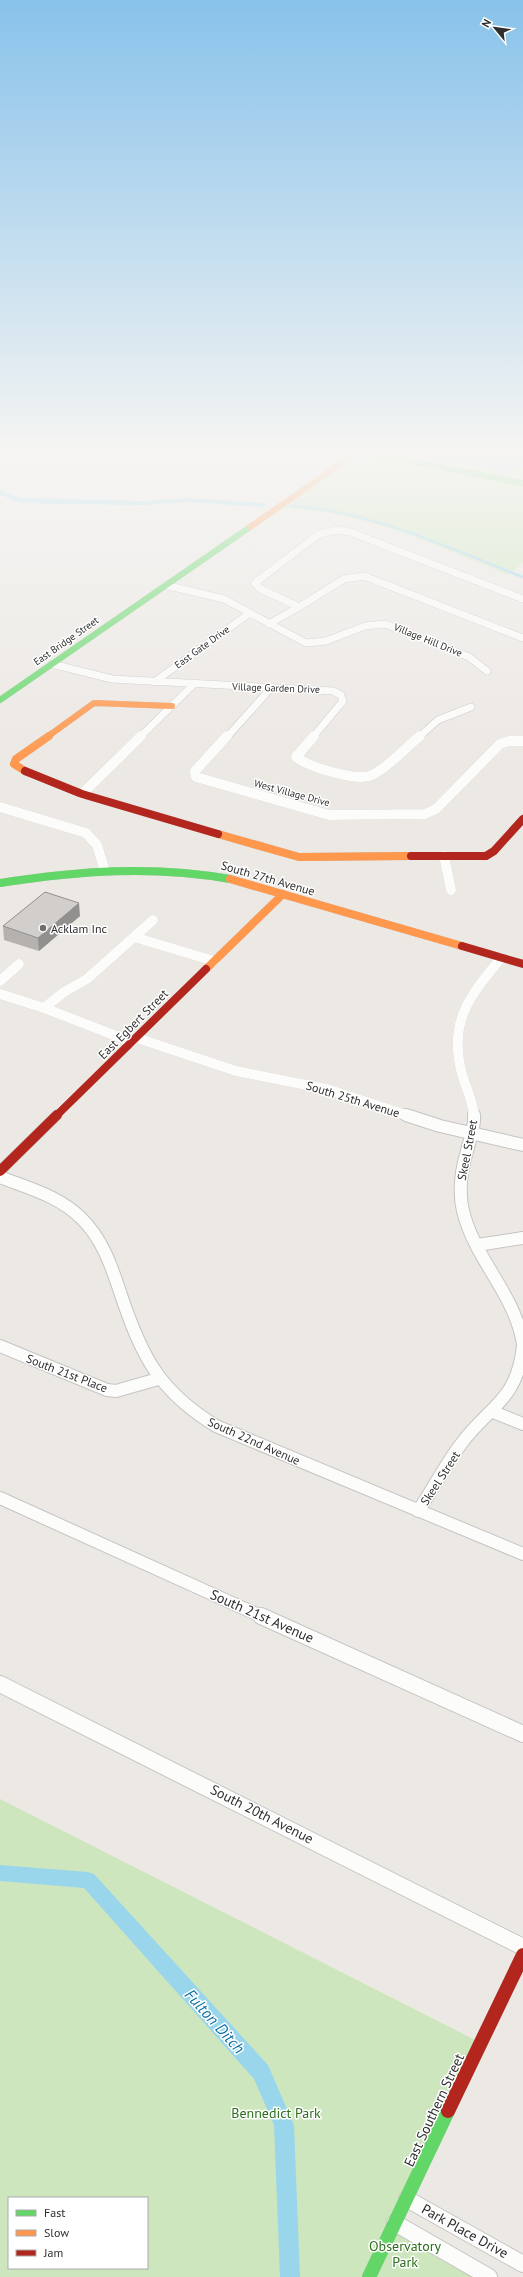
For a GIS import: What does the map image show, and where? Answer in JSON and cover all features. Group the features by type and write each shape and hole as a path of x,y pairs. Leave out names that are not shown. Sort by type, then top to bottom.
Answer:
{"street":[{"name":"East Bridge Street","path":"0,700 208,555"},
{"path":"291,555 255,582 259,588 299,607"},
{"path":"412,555 523,599"},
{"path":"269,624 344,578 364,576 523,638"},
{"name":"Village Hill Drive","path":"165,585 224,599 300,641 312,644 323,643 373,624 392,625 469,657 487,671"},
{"name":"East Gate Drive","path":"154,682 250,613"},
{"name":"Village Garden Drive","path":"52,664 112,679 327,690 341,695 343,701 296,757 305,763 356,776 368,776 376,773 438,720 471,707"},
{"path":"82,794 194,684"},
{"name":"West Village Drive","path":"271,688 194,771 196,777 329,815 425,814 436,809 500,744 509,741 523,741"},
{"path":"172,706 94,703 13,762 18,768 82,794 304,858 484,856 492,854 523,819"},
{"path":"0,807 86,833 97,844 104,868"},
{"path":"444,856 451,890"},
{"name":"South 27th Avenue","path":"0,883 104,868 153,867 186,869 227,878 523,964"},
{"name":"East Egbert Street","path":"0,1172 283,894"},
{"path":"44,1008 64,992 88,979 153,920"},
{"path":"134,937 214,961"},
{"name":"Skeel Street","path":"418,1511 462,1443 493,1412 514,1385 519,1372 523,1339 509,1301 469,1232 463,1213 459,1192 460,1171 472,1135 474,1113 457,1054 457,1023 468,1000 501,958"},
{"path":"0,981 19,964"},
{"name":"South 25th Avenue","path":"0,994 135,1040 227,1068 327,1089 472,1135 523,1146"},
{"name":"South 22nd Avenue","path":"0,1177 58,1200 72,1210 90,1227 106,1254 139,1344 158,1379 184,1405 216,1426 523,1554"},
{"path":"477,1245 523,1238"},
{"name":"South 21st Place","path":"0,1346 107,1390 116,1391 158,1379"},
{"path":"493,1412 523,1424"},
{"name":"South 21st Avenue","path":"0,1498 523,1734"},
{"name":"South 20th Avenue","path":"0,1684 523,1947"},
{"name":"East Southern Street","path":"368,2277 395,2224 523,1955"},
{"name":"Park Place Drive","path":"407,2199 523,2264"},
{"path":"395,2224 488,2277"}],"green space":[{"path":"459,555 523,555 523,562 509,575"},
{"name":"Bennedict Park","path":"0,1799 481,2043 395,2223 489,2277 0,2277"}],"building":[{"path":"45,892 79,903 38,938 3,926"}],"waterway":[{"path":"469,555 523,577"},
{"name":"Fulton Ditch","path":"0,1873 88,1880 261,2072 284,2125 290,2277"}],"traffic: fast":[{"path":"0,700 209,555"},
{"path":"0,883 58,875 115,870 172,871 230,879"},
{"path":"369,2277 448,2111"}],"traffic: slow":[{"path":"25,771 14,764 16,759 94,703 172,706"},
{"path":"218,834 299,857 411,856"},
{"path":"230,879 462,946"},
{"path":"206,969 283,894"}],"traffic: jam":[{"path":"25,771 82,794 218,834"},
{"path":"411,856 486,856 494,851 523,819"},
{"path":"462,946 523,964"},
{"path":"0,1171 206,969"},
{"path":"448,2111 523,1955"}],"place":[{"name":"Acklam Inc","path":"43,928"}],"park label":[{"name":"Observatory Park","path":"405,2254"}]}
